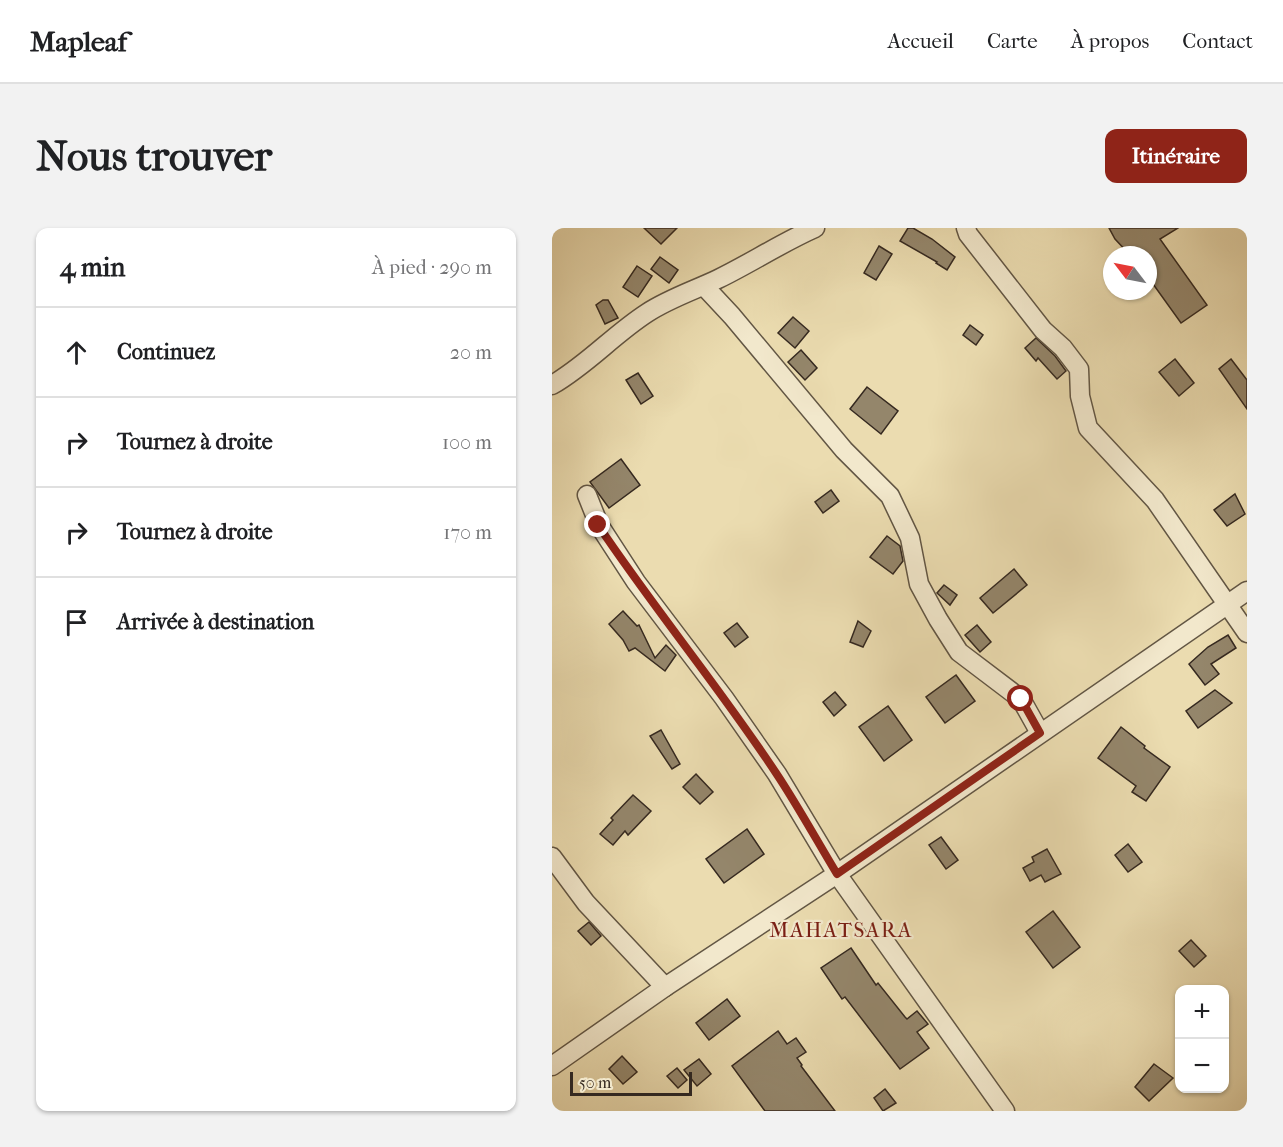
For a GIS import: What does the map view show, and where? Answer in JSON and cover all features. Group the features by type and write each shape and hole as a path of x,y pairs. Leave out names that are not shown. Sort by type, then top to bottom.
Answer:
{"street":[{"path":"552,385 597,353 609,340 649,311 704,286 790,239 815,228"},
{"path":"966,228 968,234 1043,330 1063,348 1079,369 1080,396 1088,429 1155,500 1247,633"},
{"path":"704,286 732,316 844,450 890,496 910,538 919,584 943,627 959,652 1021,699 1040,733"},
{"path":"587,495 598,525 636,582 724,698 777,774 837,874 1005,1111"},
{"path":"552,1066 665,987 837,874 1247,591"},
{"path":"552,857 586,903 665,987"}],"building":[{"path":"644,228 677,228 661,244"},
{"path":"908,228 913,228 932,239 955,257 947,270 900,241"},
{"path":"1109,228 1178,228 1160,239 1207,305 1181,323 1157,290 1157,246 1122,246"},
{"path":"879,246 892,254 876,280 864,273"},
{"path":"660,257 678,270 669,283 651,269"},
{"path":"637,266 652,276 638,297 623,287"},
{"path":"603,300 608,300 618,318 605,324 596,305"},
{"path":"793,317 809,331 795,348 778,333"},
{"path":"970,325 983,335 976,345 963,335"},
{"path":"1036,338 1055,356 1066,371 1057,379 1038,358 1036,361 1025,348"},
{"path":"801,350 817,368 805,380 788,362"},
{"path":"1175,359 1194,383 1179,396 1159,372"},
{"path":"1231,359 1247,380 1247,409 1219,369"},
{"path":"638,373 653,396 641,404 626,380"},
{"path":"867,387 898,411 881,434 850,409"},
{"path":"621,459 640,485 609,508 590,482"},
{"path":"831,490 839,501 823,513 815,502"},
{"path":"1235,494 1245,514 1227,526 1214,510"},
{"path":"887,536 900,546 903,561 893,574 870,557"},
{"path":"1014,569 1027,585 993,613 980,598"},
{"path":"944,585 957,595 950,605 937,593"},
{"path":"623,611 637,626 639,625 655,658 666,645 676,655 665,671 635,648 629,651 609,624"},
{"path":"858,621 871,631 863,647 850,642"},
{"path":"737,623 748,637 735,647 724,633"},
{"path":"977,625 991,642 980,652 965,635"},
{"path":"1228,635 1236,648 1211,664 1219,674 1205,685 1189,664 1208,647"},
{"path":"956,675 975,701 945,723 926,697"},
{"path":"1215,690 1232,703 1198,728 1186,711"},
{"path":"835,692 846,705 834,716 823,702"},
{"path":"888,706 912,740 884,761 859,727"},
{"path":"1121,727 1170,767 1146,801 1132,792 1136,786 1098,758"},
{"path":"661,730 680,764 672,769 650,736"},
{"path":"696,774 713,792 700,804 683,787"},
{"path":"633,795 651,811 628,835 625,831 613,845 600,834 613,820 611,818"},
{"path":"747,829 764,854 724,883 706,859"},
{"path":"941,837 958,860 946,869 929,845"},
{"path":"1128,844 1142,862 1128,872 1115,855"},
{"path":"1047,849 1061,874 1045,882 1041,875 1030,881 1023,868 1034,862 1032,857"},
{"path":"1053,911 1080,947 1053,968 1026,932"},
{"path":"589,922 601,936 591,945 578,931"},
{"path":"1191,940 1206,956 1194,967 1179,951"},
{"path":"851,948 876,985 878,983 907,1019 917,1011 928,1024 917,1032 929,1048 900,1069 845,997 842,999 821,968"},
{"path":"727,999 740,1016 709,1040 696,1023"},
{"path":"778,1031 787,1044 796,1038 806,1052 797,1058 835,1111 765,1111 732,1066"},
{"path":"622,1056 637,1072 623,1084 609,1069"},
{"path":"699,1059 711,1074 697,1086 684,1070"},
{"path":"1154,1064 1173,1078 1149,1101 1135,1087"},
{"path":"677,1068 687,1080 678,1088 667,1076"},
{"path":"885,1089 896,1103 883,1111 874,1098"}],"district":[{"name":"MAHATSARA","path":"841,930"}],"route":[{"path":"598,525 636,582 724,698 777,774 837,874 1040,733 1021,699"}]}
